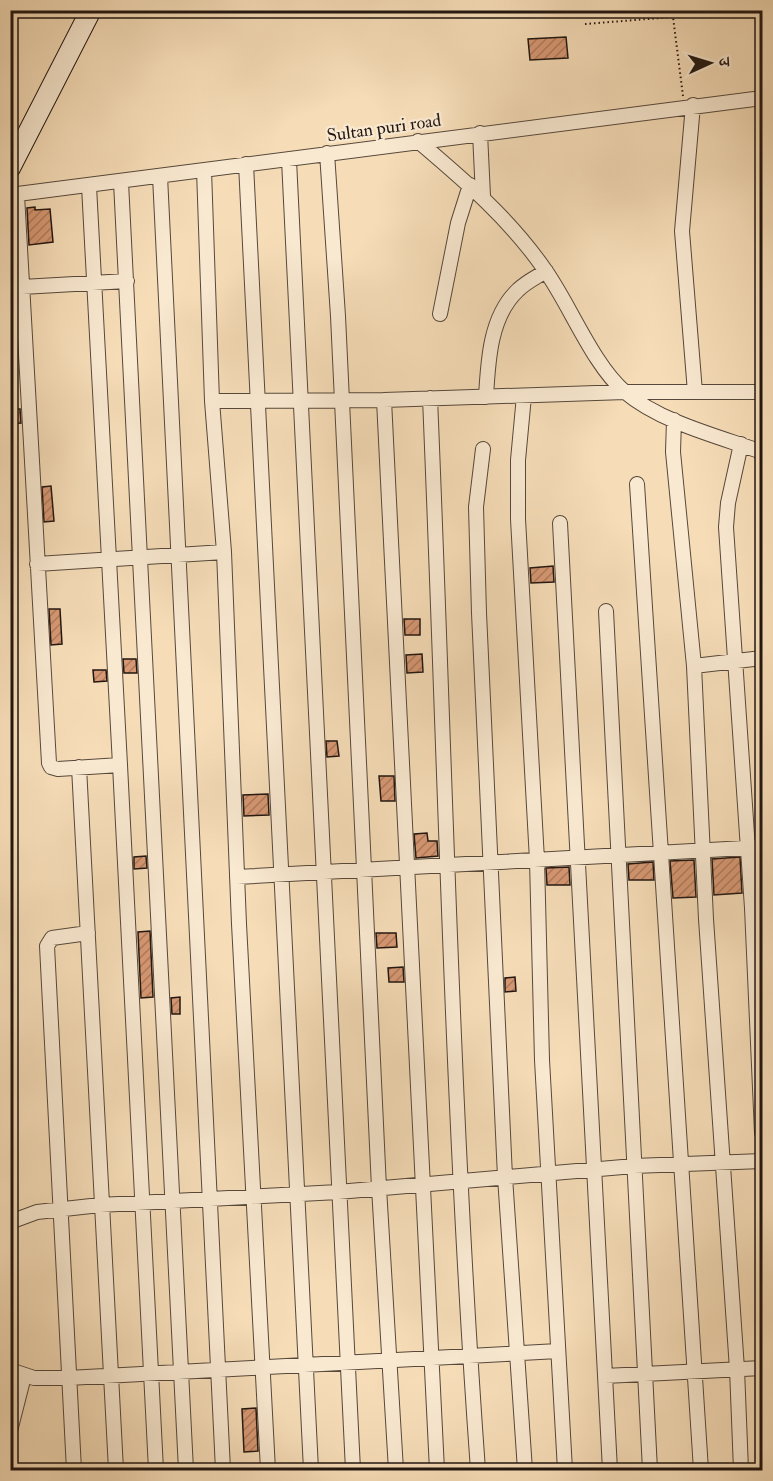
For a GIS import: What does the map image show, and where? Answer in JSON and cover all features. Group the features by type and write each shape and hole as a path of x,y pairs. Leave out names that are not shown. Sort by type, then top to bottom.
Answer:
{"street":[{"path":"10,168 91,10"},
{"name":"Sultan puri road","path":"14,195 762,98"},
{"path":"689,106 682,241 695,392"},
{"path":"480,133 483,196"},
{"path":"418,141 483,196 520,237 546,271 602,363 625,392 674,420 762,452"},
{"path":"327,153 365,870 379,1188 396,1470"},
{"path":"289,160 353,1470"},
{"path":"246,164 310,1470"},
{"path":"204,170 212,401 224,552 237,878 268,1470"},
{"path":"160,176 224,1470"},
{"path":"121,182 138,557 186,1470"},
{"path":"440,314 458,223 470,185"},
{"path":"89,186 156,1470"},
{"path":"14,195 22,287 49,763 51,767 58,769 120,765"},
{"path":"486,397 490,352 499,318 519,289 546,271"},
{"path":"22,287 127,281"},
{"path":"212,401 486,397 625,392 762,392"},
{"path":"524,396 517,483 537,860 542,1060 565,1470"},
{"path":"430,398 461,1181 478,1470"},
{"path":"384,399 437,1470"},
{"path":"674,420 673,452 694,666 722,1163 737,1369 741,1470"},
{"path":"741,444 728,502 726,527 747,848 762,1133"},
{"path":"483,449 478,480 477,527 505,1177 525,1470"},
{"path":"638,484 670,1026 683,1164 701,1470"},
{"path":"560,523 610,1470"},
{"path":"37,564 224,552"},
{"path":"606,611 650,1470"},
{"path":"694,666 762,658"},
{"path":"79,767 100,1205 116,1470"},
{"path":"237,878 762,847"},
{"path":"74,1470 47,946 52,938 88,933"},
{"path":"10,1222 22,1216 100,1205 338,1192 634,1166 762,1161"},
{"path":"10,1431 17,1373 68,1378 558,1351"},
{"path":"605,1376 762,1368"}],"path":[{"path":"585,24 673,17 689,106"}],"building":[{"path":"566,37 568,58 530,60 528,39"},
{"path":"35,207 35,210 50,209 53,242 29,245 27,208"},
{"path":"10,409 20,409 21,423 10,424"},
{"path":"51,486 54,521 44,522 42,487"},
{"path":"553,566 554,582 531,583 530,568"},
{"path":"49,609 60,609 62,644 51,645"},
{"path":"404,619 420,619 420,635 405,635"},
{"path":"422,654 423,672 407,673 406,655"},
{"path":"123,659 136,659 137,673 124,673"},
{"path":"93,670 106,670 107,681 94,682"},
{"path":"326,741 337,741 339,756 327,757"},
{"path":"379,776 394,776 395,801 381,801"},
{"path":"268,794 269,815 244,816 243,795"},
{"path":"427,833 428,841 437,841 438,856 416,858 414,834"},
{"path":"146,856 147,868 134,869 134,857"},
{"path":"740,857 742,893 714,895 712,859"},
{"path":"694,860 696,897 673,898 670,861"},
{"path":"653,862 654,880 629,880 628,864"},
{"path":"569,867 570,885 547,885 546,868"},
{"path":"150,931 153,997 141,998 138,932"},
{"path":"376,933 396,933 397,947 377,948"},
{"path":"403,967 404,982 389,982 388,968"},
{"path":"515,977 516,991 505,992 505,978"},
{"path":"180,997 180,1014 172,1014 171,998"},
{"path":"256,1408 258,1451 244,1452 242,1409"}]}
